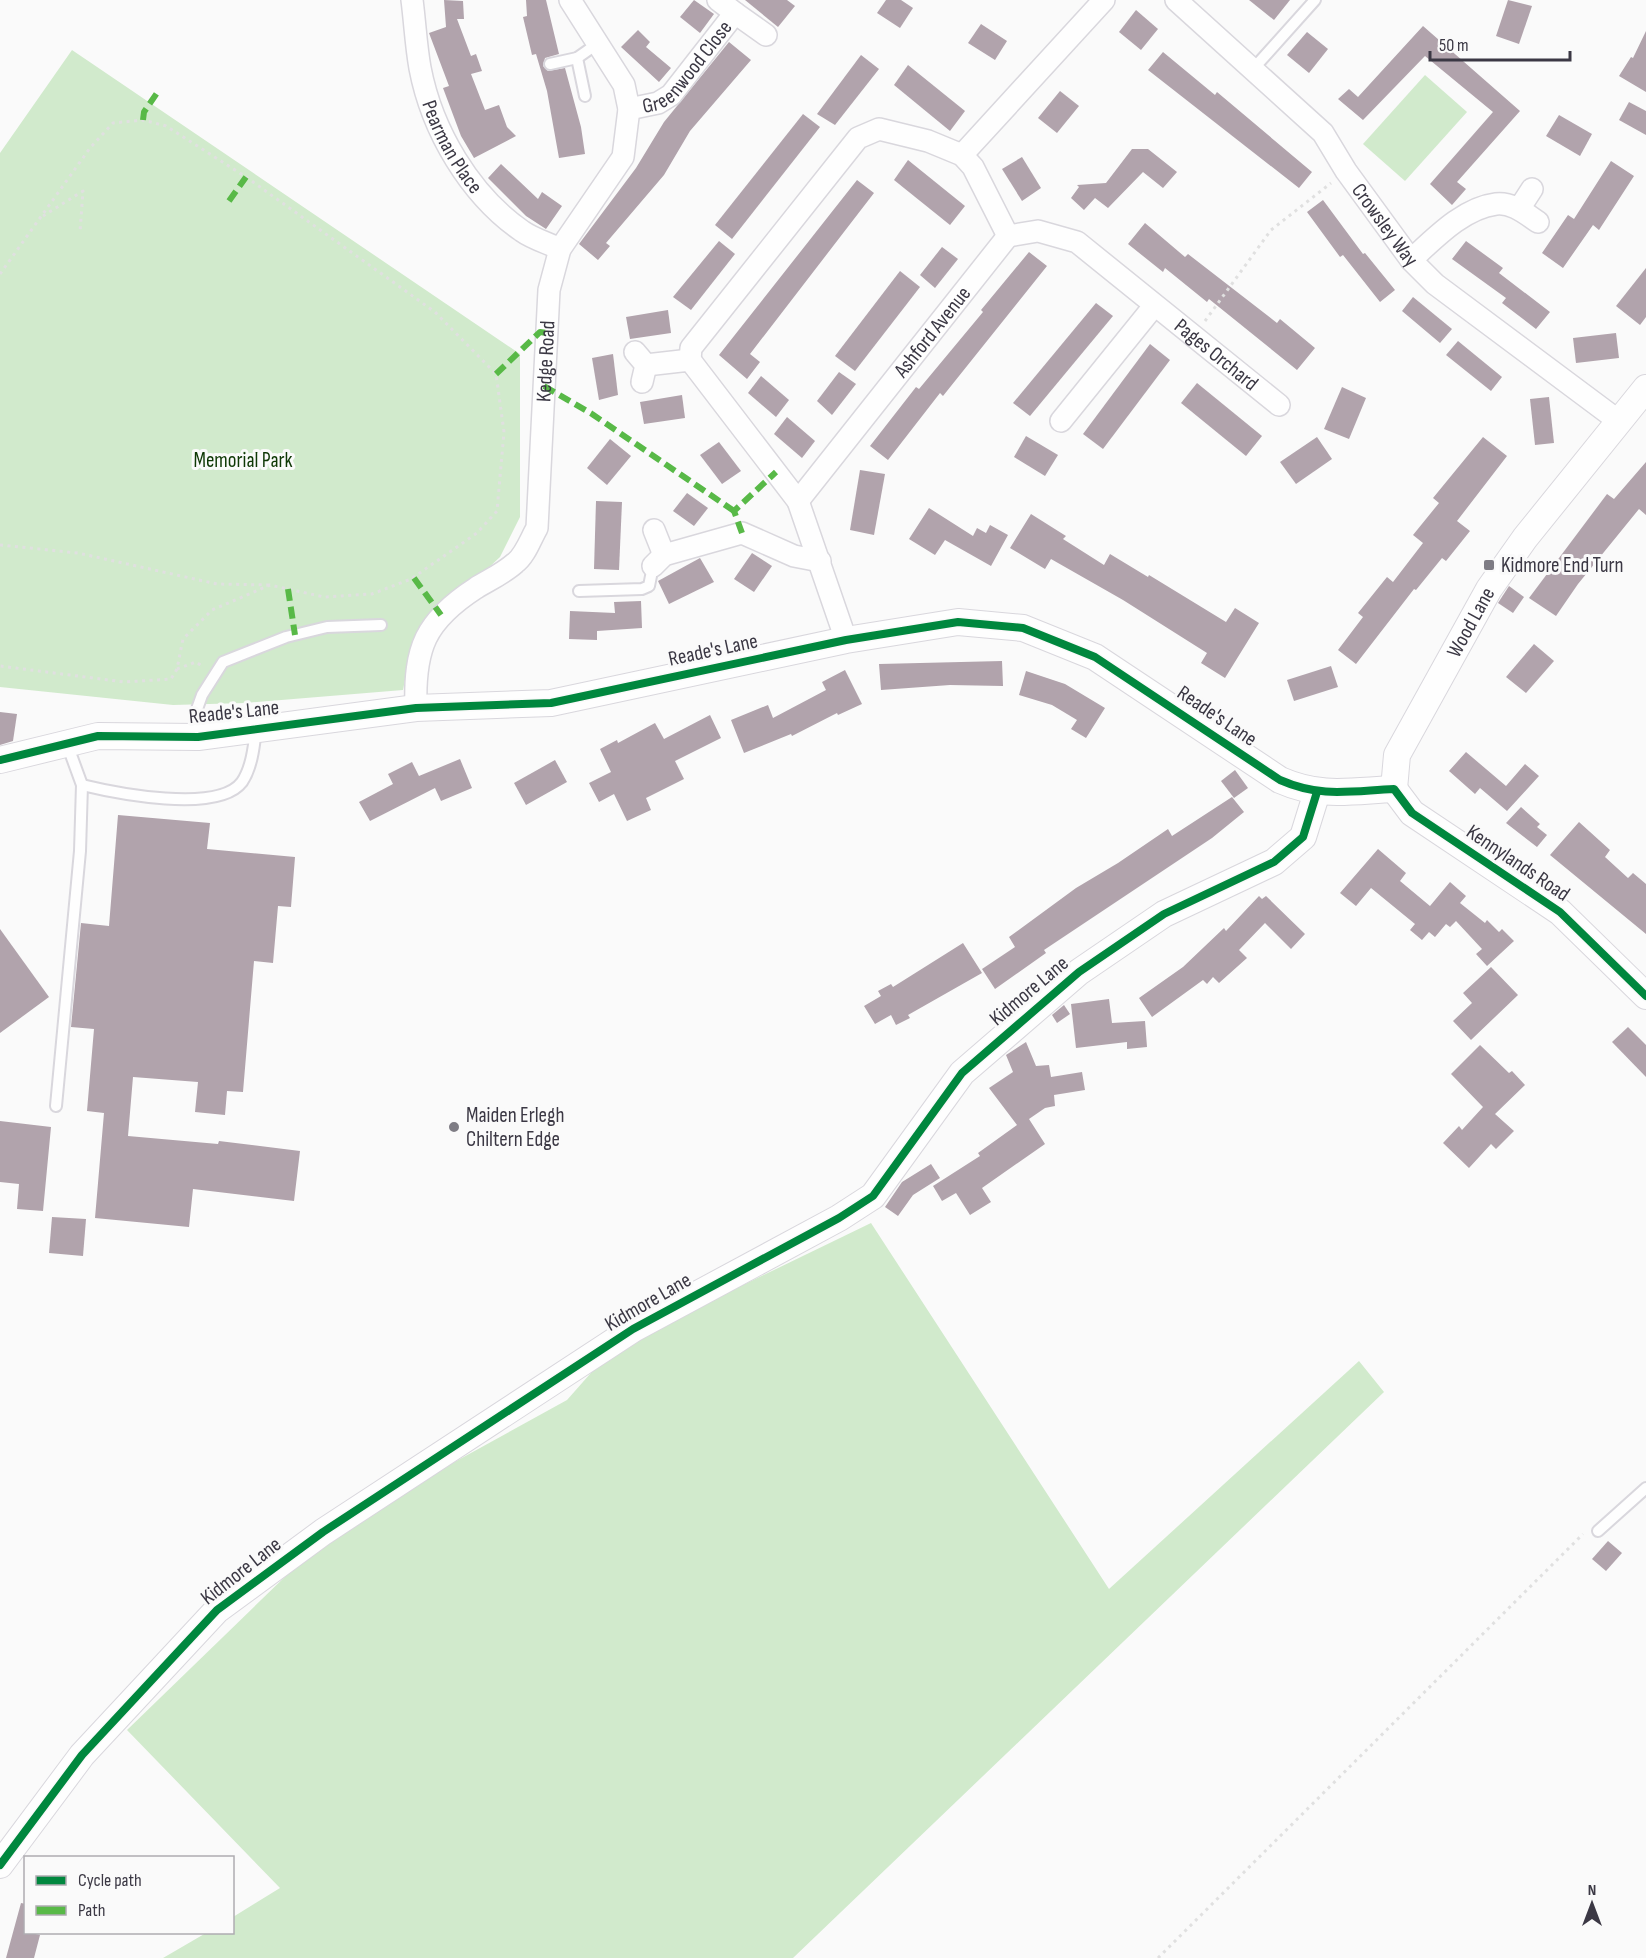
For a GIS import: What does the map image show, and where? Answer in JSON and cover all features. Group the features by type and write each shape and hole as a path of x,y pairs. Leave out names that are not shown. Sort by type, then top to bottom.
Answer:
{"street":[{"name":"Pearman Place","path":"412,0 420,69 436,116 459,164 492,208 524,233 560,249"},
{"name":"Kedge Road","path":"416,708 415,678 419,650 431,626 455,602 517,562 537,528 549,290 560,249 623,157 630,109 624,85 570,0"},
{"path":"962,155 1104,0"},
{"name":"Crowsley Way","path":"1176,0 1254,68 1323,133 1346,171 1411,260 1435,284 1620,422"},
{"name":"Greenwood Close","path":"630,109 658,103 671,95 727,7 766,35"},
{"path":"846,640 798,501 690,360 691,348 858,138 879,129 928,141 962,155 973,167 1008,236"},
{"path":"1519,209 1532,189"},
{"path":"1411,260 1449,226 1475,212 1497,204 1519,209 1538,222"},
{"name":"Pages Orchard","path":"1008,236 1038,231 1077,242 1193,338 1279,405"},
{"name":"Ashford Avenue","path":"798,501 1008,236"},
{"name":"Pages Orchard","path":"1061,421 1154,306"},
{"path":"641,366 690,360"},
{"name":"Wood Lane","path":"1394,789 1397,755 1489,589 1525,538 1646,388"},
{"path":"654,530 658,561 742,533 794,556 820,561"},
{"name":"Reade's Lane","path":"0,760 67,741 127,734 198,737 416,708 551,703 846,640 958,622 1023,628 1095,657 1280,780 1317,792 1394,789"},
{"name":"Kennylands Road","path":"1394,789 1412,813 1560,912 1646,996"},
{"name":"Kidmore Lane","path":"0,1865 82,1755 217,1610 323,1532 633,1329 839,1218 873,1196 962,1073 1079,972 1164,914 1274,862 1303,837 1317,792"}],"lane":[{"path":"1254,68 1315,0"},
{"path":"550,64 577,58 597,44"},
{"path":"577,58 585,96"},
{"path":"579,591 642,589 649,586 658,561"},
{"path":"198,737 197,709 213,675 223,662 286,637 327,627 381,625"},
{"path":"81,785 111,792 197,801 222,793 241,783 252,759 256,729"},
{"path":"56,1106 80,851 81,785 67,741"},
{"path":"1599,1531 1646,1488"}],"path":[{"path":"0,274 90,148 113,123 143,120 166,126 246,177 435,312 496,374 504,432 497,511 477,533 411,579 372,594 324,597 270,585 217,584 78,553 0,545"},
{"path":"1193,338 1270,230 1346,171"},
{"path":"41,217 83,191 80,232"},
{"path":"0,666 124,682 171,679 177,669 183,639 212,610 270,585"},
{"path":"177,669 196,662 213,675"},
{"path":"1158,1958 1568,1549"}],"green space":[{"name":"Memorial Park","path":"72,50 520,354 520,517 500,557 413,639 403,690 245,703 173,705 0,687 0,153"},
{"path":"1425,75 1467,112 1405,181 1363,144"},
{"path":"871,1223 1109,1589 1359,1361 1384,1392 793,1958 163,1958 204,1934 234,1934 234,1916 280,1888 127,1730 292,1570 400,1492 567,1400 613,1348"}],"building":[{"path":"444,0 463,1 464,19 457,19 471,56 476,54 482,71 471,74 485,110 499,105 507,127 516,136 474,158 461,136 443,88 449,86 429,33 446,27"},
{"path":"526,0 546,0 559,54 545,58 543,66 548,71 565,68 581,127 585,154 559,158 547,91 536,54 532,55 523,17 527,16"},
{"path":"694,0 714,14 700,33 680,17"},
{"path":"745,0 787,0 795,6 778,27"},
{"path":"886,0 901,0 913,8 900,28 877,13"},
{"path":"1249,0 1290,0 1274,20"},
{"path":"1508,0 1532,6 1519,44 1496,36"},
{"path":"1136,10 1158,29 1141,50 1119,32"},
{"path":"981,24 1007,41 995,60 968,43"},
{"path":"1423,26 1520,111 1457,182 1466,189 1452,205 1430,184 1493,112 1425,56 1363,120 1338,99 1349,89 1358,97"},
{"path":"638,30 650,42 646,47 671,68 659,82 621,47"},
{"path":"1646,31 1646,92 1619,76 1631,57 1633,58"},
{"path":"1307,32 1328,49 1309,73 1287,55"},
{"path":"729,42 751,60 690,131 664,175 606,243 610,246 598,260 579,244 636,168 664,122"},
{"path":"1163,52 1215,95 1217,92 1312,172 1299,188 1148,70"},
{"path":"861,55 879,69 835,125 817,114"},
{"path":"908,65 965,111 950,131 894,85"},
{"path":"1060,91 1079,106 1057,133 1038,118"},
{"path":"1629,102 1646,111 1646,135 1619,120"},
{"path":"803,114 820,127 732,239 715,225"},
{"path":"1559,115 1592,134 1580,156 1546,136"},
{"path":"1132,149 1148,149 1177,172 1163,188 1143,172 1108,208 1095,198 1084,210 1071,198 1079,187 1077,185 1106,183"},
{"path":"1022,157 1041,188 1022,201 1002,169"},
{"path":"908,160 965,206 950,225 894,180"},
{"path":"1611,161 1634,176 1599,230 1593,225 1563,268 1542,253 1568,215 1574,219"},
{"path":"501,164 538,199 542,192 562,206 546,229 526,216 488,178"},
{"path":"857,180 874,193 750,354 760,362 747,379 719,355"},
{"path":"1323,200 1363,254 1365,253 1395,290 1380,302 1343,255 1340,257 1307,212"},
{"path":"1145,223 1185,257 1188,254 1277,323 1280,319 1315,348 1297,370 1209,299 1207,302 1165,268 1163,272 1128,244"},
{"path":"719,241 735,254 691,310 673,297"},
{"path":"1466,241 1503,268 1499,273 1550,312 1536,329 1502,303 1506,298 1452,259"},
{"path":"942,247 958,259 935,288 920,275"},
{"path":"1029,252 1047,266 943,396 940,393 888,460 870,446 916,387 919,389 983,312 981,310"},
{"path":"1646,268 1646,317 1640,325 1616,306"},
{"path":"900,271 920,287 855,371 835,356"},
{"path":"1413,297 1452,329 1440,343 1402,311"},
{"path":"1096,303 1113,316 1030,416 1013,403"},
{"path":"668,310 671,333 630,339 626,317"},
{"path":"1616,333 1619,358 1576,363 1573,338"},
{"path":"1458,341 1502,377 1491,391 1446,355"},
{"path":"1150,344 1170,360 1103,449 1083,434"},
{"path":"613,354 618,395 599,400 592,358"},
{"path":"839,372 856,384 832,415 817,401"},
{"path":"761,376 789,400 776,417 748,393"},
{"path":"1197,383 1262,436 1246,456 1181,403"},
{"path":"1342,387 1366,398 1349,439 1324,429"},
{"path":"682,395 685,418 644,424 640,402"},
{"path":"1549,397 1554,443 1535,445 1530,399"},
{"path":"787,417 815,441 802,458 774,434"},
{"path":"1026,436 1058,455 1045,476 1014,457"},
{"path":"1317,437 1332,459 1296,484 1280,462"},
{"path":"1483,437 1507,456 1457,521 1470,531 1446,561 1442,558 1416,590 1414,589 1356,664 1338,650 1363,617 1358,613 1387,577 1393,582 1423,543 1413,535 1439,503 1433,498"},
{"path":"610,439 631,456 607,485 587,468"},
{"path":"719,442 741,471 722,484 700,455"},
{"path":"1646,462 1646,515 1639,509 1578,584 1556,616 1529,598 1607,494 1614,499"},
{"path":"860,470 885,474 874,535 850,530"},
{"path":"687,493 708,508 694,526 673,511"},
{"path":"596,501 622,502 619,570 594,569"},
{"path":"929,508 973,536 977,528 986,533 990,525 1008,535 991,566 945,540 935,555 909,539"},
{"path":"1031,514 1066,536 1063,539 1104,565 1110,554 1226,622 1235,608 1259,623 1225,678 1201,663 1207,653 1123,600 1051,559 1045,569 1010,548"},
{"path":"752,553 772,566 754,592 734,579"},
{"path":"700,558 714,582 669,604 658,581"},
{"path":"1509,586 1524,597 1513,613 1498,603"},
{"path":"641,601 642,628 597,631 597,640 569,639 570,611 615,613 614,602"},
{"path":"1534,644 1554,661 1526,693 1506,677"},
{"path":"1002,661 1003,686 950,685 881,690 879,664"},
{"path":"1331,666 1338,687 1294,701 1287,680"},
{"path":"845,670 862,704 838,715 837,713 792,736 791,734 744,753 731,720 768,705 773,718 826,690 822,682"},
{"path":"1026,671 1065,684 1105,708 1086,738 1071,729 1077,720 1052,705 1019,695"},
{"path":"0,712 17,714 13,741 0,745"},
{"path":"710,715 721,738 675,761 684,779 646,798 651,810 627,821 614,794 599,802 589,783 611,772 600,749 617,740 618,743 655,723 664,739"},
{"path":"1466,752 1506,786 1525,764 1539,776 1507,811 1480,788 1475,794 1449,771"},
{"path":"460,759 472,788 441,801 435,788 370,821 359,802 393,784 388,774 412,762 419,776"},
{"path":"555,760 567,782 526,805 514,783"},
{"path":"1235,770 1248,788 1234,798 1221,781"},
{"path":"1232,797 1244,812 1212,838 1044,950 1046,953 995,989 982,969 1015,947 1009,937 1076,888 1168,829 1172,836"},
{"path":"1521,807 1540,824 1537,827 1547,835 1537,847 1506,823"},
{"path":"118,815 210,823 207,849 295,857 291,907 278,906 273,963 254,961 243,1092 227,1091 225,1115 195,1112 198,1082 133,1077 128,1136 218,1144 219,1141 300,1151 294,1201 193,1189 189,1227 95,1218 104,1113 87,1111 94,1029 71,1027 81,923 109,926"},
{"path":"1579,822 1610,850 1605,857 1628,878 1633,873 1646,884 1646,934 1550,855"},
{"path":"1378,849 1406,873 1400,881 1430,906 1450,882 1466,896 1460,903 1485,923 1487,920 1499,932 1502,929 1514,941 1487,966 1476,954 1482,949 1456,921 1450,927 1446,924 1435,937 1429,932 1422,940 1410,930 1415,924 1371,888 1356,906 1340,893"},
{"path":"1259,896 1262,899 1266,896 1305,934 1291,949 1265,923 1239,950 1247,958 1219,983 1213,977 1207,984 1203,980 1152,1017 1139,998 1183,967 1224,928 1226,931"},
{"path":"0,929 49,997 0,1033"},
{"path":"963,943 982,973 908,1015 910,1018 896,1025 891,1015 875,1024 864,1006 881,996 878,991 891,984 893,987"},
{"path":"1491,967 1518,995 1471,1040 1453,1021 1472,1003 1463,993"},
{"path":"1109,999 1112,1023 1145,1021 1147,1047 1127,1049 1127,1042 1076,1048 1071,1004"},
{"path":"1064,1005 1070,1014 1057,1023 1052,1015"},
{"path":"1628,1027 1646,1045 1646,1077 1612,1042"},
{"path":"1026,1042 1036,1066 1049,1065 1051,1077 1082,1072 1085,1090 1054,1095 1055,1106 1045,1108 1029,1119 1045,1144 982,1188 991,1202 970,1215 956,1193 942,1201 933,1186 980,1156 978,1153 1017,1125 989,1088 1013,1072 1006,1055"},
{"path":"1480,1045 1509,1073 1512,1071 1525,1085 1495,1114 1514,1131 1496,1149 1491,1144 1469,1168 1443,1143 1459,1126 1462,1130 1483,1107 1451,1074"},
{"path":"0,1121 51,1127 43,1211 17,1209 19,1184 0,1182"},
{"path":"931,1164 940,1178 913,1195 898,1216 885,1207 902,1182"},
{"path":"52,1217 86,1219 83,1256 49,1253"},
{"path":"1608,1541 1622,1553 1606,1571 1592,1559"},
{"path":"21,1903 24,1904 24,1934 40,1935 34,1958 6,1958"}],"marked path":[{"path":"143,120 144,112 157,93"},
{"path":"229,201 246,177"},
{"path":"496,374 540,332 547,333"},
{"path":"544,386 592,414 734,511"},
{"path":"742,533 734,511 776,472"},
{"path":"414,578 441,615"},
{"path":"288,589 295,635"}],"cycle path":[{"path":"0,760 98,736 198,737 416,708 551,703 846,640 958,622 1023,628 1095,657 1280,780 1295,786 1322,791 1394,789 1412,813 1560,912 1646,996"},
{"path":"0,1865 82,1755 217,1610 323,1532 633,1329 839,1218 873,1196 962,1073 1079,972 1164,914 1274,862 1303,837 1317,792"}],"place":[{"name":"Kidmore End Turn","path":"1489,565"},
{"name":"Maiden Erlegh Chiltern Edge","path":"454,1127"}]}
